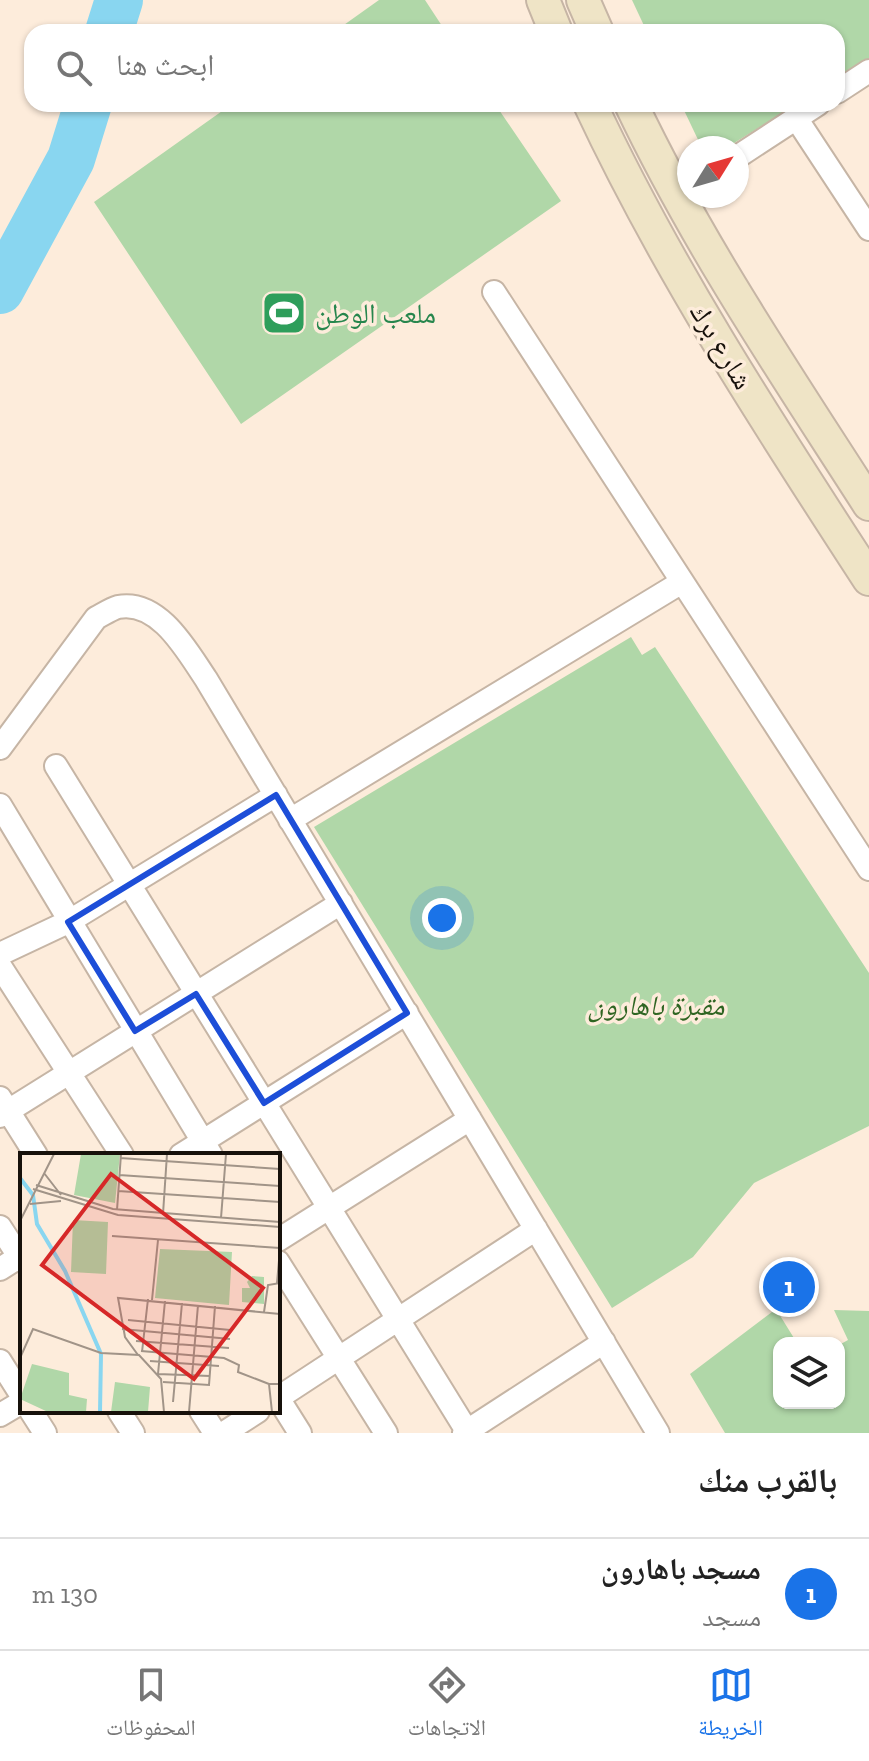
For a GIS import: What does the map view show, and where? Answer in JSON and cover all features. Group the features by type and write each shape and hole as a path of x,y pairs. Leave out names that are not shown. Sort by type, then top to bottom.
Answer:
{"main road":[{"path":"543,0 553,24"},
{"path":"583,0 594,24"},
{"name":"شارع برك","path":"594,112 658,240 777,436 869,579"},
{"name":"شارع برك","path":"636,112 677,183"},
{"name":"شارع برك","path":"690,208 718,269 867,497"}],"street":[{"path":"845,87 869,71"},
{"path":"749,149 805,112"},
{"path":"796,118 869,229"},
{"path":"494,292 869,869"},
{"path":"290,820 682,582"},
{"path":"0,748 96,618 118,607 145,608 175,635 206,679 658,1433"},
{"path":"56,766 465,1432 604,1342"},
{"path":"0,954 68,922 276,795"},
{"path":"0,805 207,1148 264,1103 407,1013"},
{"path":"35,1153 3,1108 69,1073 341,903"},
{"path":"0,966 121,1153"},
{"path":"280,1239 470,1119"},
{"path":"0,1227 16,1261"},
{"path":"280,1397 536,1229"},
{"path":"280,1265 386,1433"},
{"path":"0,1361 20,1396"},
{"path":"0,1415 20,1400"},
{"path":"280,1401 300,1433"},
{"path":"32,1413 45,1433"},
{"path":"120,1413 133,1433"},
{"path":"202,1413 215,1433"},
{"path":"224,1433 255,1413"}],"highlighted area":[{"path":"276,795 407,1013 264,1103 196,994 135,1031 68,922"}],"green space":[{"path":"379,0 425,0 441,24 345,24"},
{"path":"632,0 869,0 869,59 845,74 845,24 643,24"},
{"name":"ملعب الوطن","path":"221,112 500,112 561,201 241,424 94,202"},
{"path":"685,112 784,112 745,136 696,136"},
{"name":"مقبرة باهارون","path":"631,637 642,655 655,647 869,973 869,1126 754,1183 693,1257 612,1308 314,827"},
{"path":"776,1309 793,1337 773,1337 773,1409 845,1409 845,1342 848,1340 834,1310 869,1311 869,1433 725,1433 690,1374"}],"waterway":[{"path":"112,24 119,0"},
{"path":"0,290 71,159 86,112"}],"place":[{"name":"ملعب الوطن","path":"284,313"},
{"name":"مسجد باهارون","path":"789,1287"}]}
